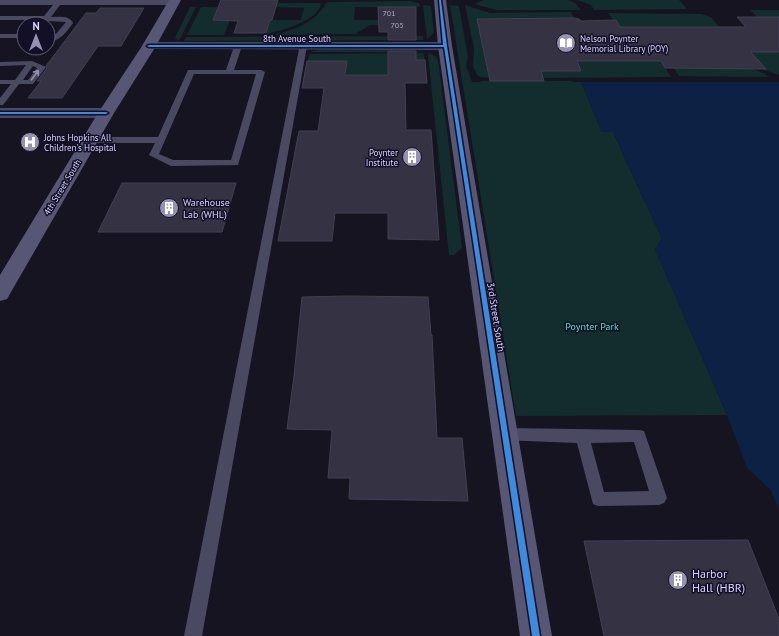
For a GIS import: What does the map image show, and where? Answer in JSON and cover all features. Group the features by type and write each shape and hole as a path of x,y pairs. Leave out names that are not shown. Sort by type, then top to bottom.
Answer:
{"street":[{"path":"0,1 174,0"},
{"name":"4th Street South","path":"0,293 106,113 149,46 174,0"},
{"name":"3rd Street South","path":"440,0 445,46 536,636"},
{"name":"8th Avenue South","path":"149,46 445,46"},
{"path":"0,113 106,113"}],"lane":[{"path":"47,16 60,1"},
{"path":"0,18 16,19"},
{"path":"56,19 64,19 70,23 56,37"},
{"path":"0,36 16,36"},
{"path":"229,72 238,46"},
{"path":"193,636 303,46"},
{"path":"0,64 32,64 42,67 30,82 0,82"},
{"path":"191,72 261,72 235,163 171,163 154,155 161,140 191,72"},
{"path":"0,103 17,82"},
{"path":"90,140 161,140"},
{"path":"505,434 543,436 582,436 639,436 659,498 598,498 582,436"}],"green space":[{"path":"484,0 568,0 575,3 581,10 497,10 474,4"},
{"path":"577,0 679,0 687,9 594,10 591,5"},
{"path":"410,1 419,3 420,7 355,7 354,20 379,20 379,25 370,25 355,34 274,35 290,31 311,20 327,2"},
{"path":"278,3 321,3 319,9 307,20 267,34 270,20 301,20 304,8 276,7"},
{"path":"423,5 431,6 434,33 427,39"},
{"name":"Poynter Park","path":"450,5 459,6 468,57 466,66 472,82 581,82 602,132 613,132 662,239 655,249 727,415 516,416"},
{"path":"465,5 490,13 571,12 574,18 477,19 489,78 480,77 477,75 473,66 474,48"},
{"path":"190,7 196,7 178,41 175,38"},
{"path":"201,7 218,7 213,20 230,20 224,35 187,35"},
{"path":"750,10 779,10 779,17 757,17"},
{"path":"608,13 701,14 711,17 719,27 641,27 624,34"},
{"path":"423,36 423,40 184,41 186,37"},
{"path":"746,45 779,52 779,75 761,69 766,69"},
{"path":"317,50 406,50 425,52 310,52"},
{"path":"655,51 671,77 543,78 541,71 581,71 577,61 636,61"},
{"path":"423,53 425,60 388,75 345,75 346,61 307,61 310,54"},
{"path":"429,53 435,56 438,60 462,248 454,255 449,255"},
{"path":"674,68 753,69 765,74 768,77 679,76"}],"water":[{"path":"581,82 779,82 779,509 770,489 747,468 727,415 655,249 662,239 613,132 602,132"}],"building":[{"path":"221,0 278,0 266,33 234,33 238,21 213,20"},
{"path":"378,7 416,7 416,40 388,40 388,32 379,32"},
{"path":"100,8 144,8 121,46 98,46 62,98 28,98 41,81 37,81 47,68 46,66 54,56 56,56 56,53 86,13 96,13"},
{"path":"737,17 779,17 779,52 751,52 766,69 665,68 661,61 577,61 581,71 541,71 544,81 490,81 477,19 574,18 581,21 616,20 620,27 746,27"},
{"name":"Poynter Institute","path":"388,51 416,51 416,60 425,60 427,83 405,83 406,130 431,130 439,240 388,239 388,213 335,213 332,241 278,241 299,131 318,131 324,88 302,88 307,61 347,61 345,75 388,75"},
{"name":"Warehouse Lab (WHL)","path":"122,183 236,183 222,232 98,232"},
{"path":"302,297 428,297 432,335 437,438 462,438 468,501 349,499 350,478 328,478 332,430 287,429"},
{"name":"Harbor Hall (HBR)","path":"748,540 779,619 779,636 604,636 584,541"}],"cycle path":[{"path":"440,0 445,46 536,636"},
{"path":"149,46 445,46"},
{"path":"0,113 106,113"}],"place":[{"name":"Nelson Poynter Memorial Library (POY)","path":"566,43"},
{"name":"Johns Hopkins All Children's Hospital","path":"30,142"},
{"name":"Poynter Institute","path":"412,157"},
{"name":"Warehouse Lab (WHL)","path":"169,208"},
{"name":"Harbor Hall (HBR)","path":"678,580"}]}
